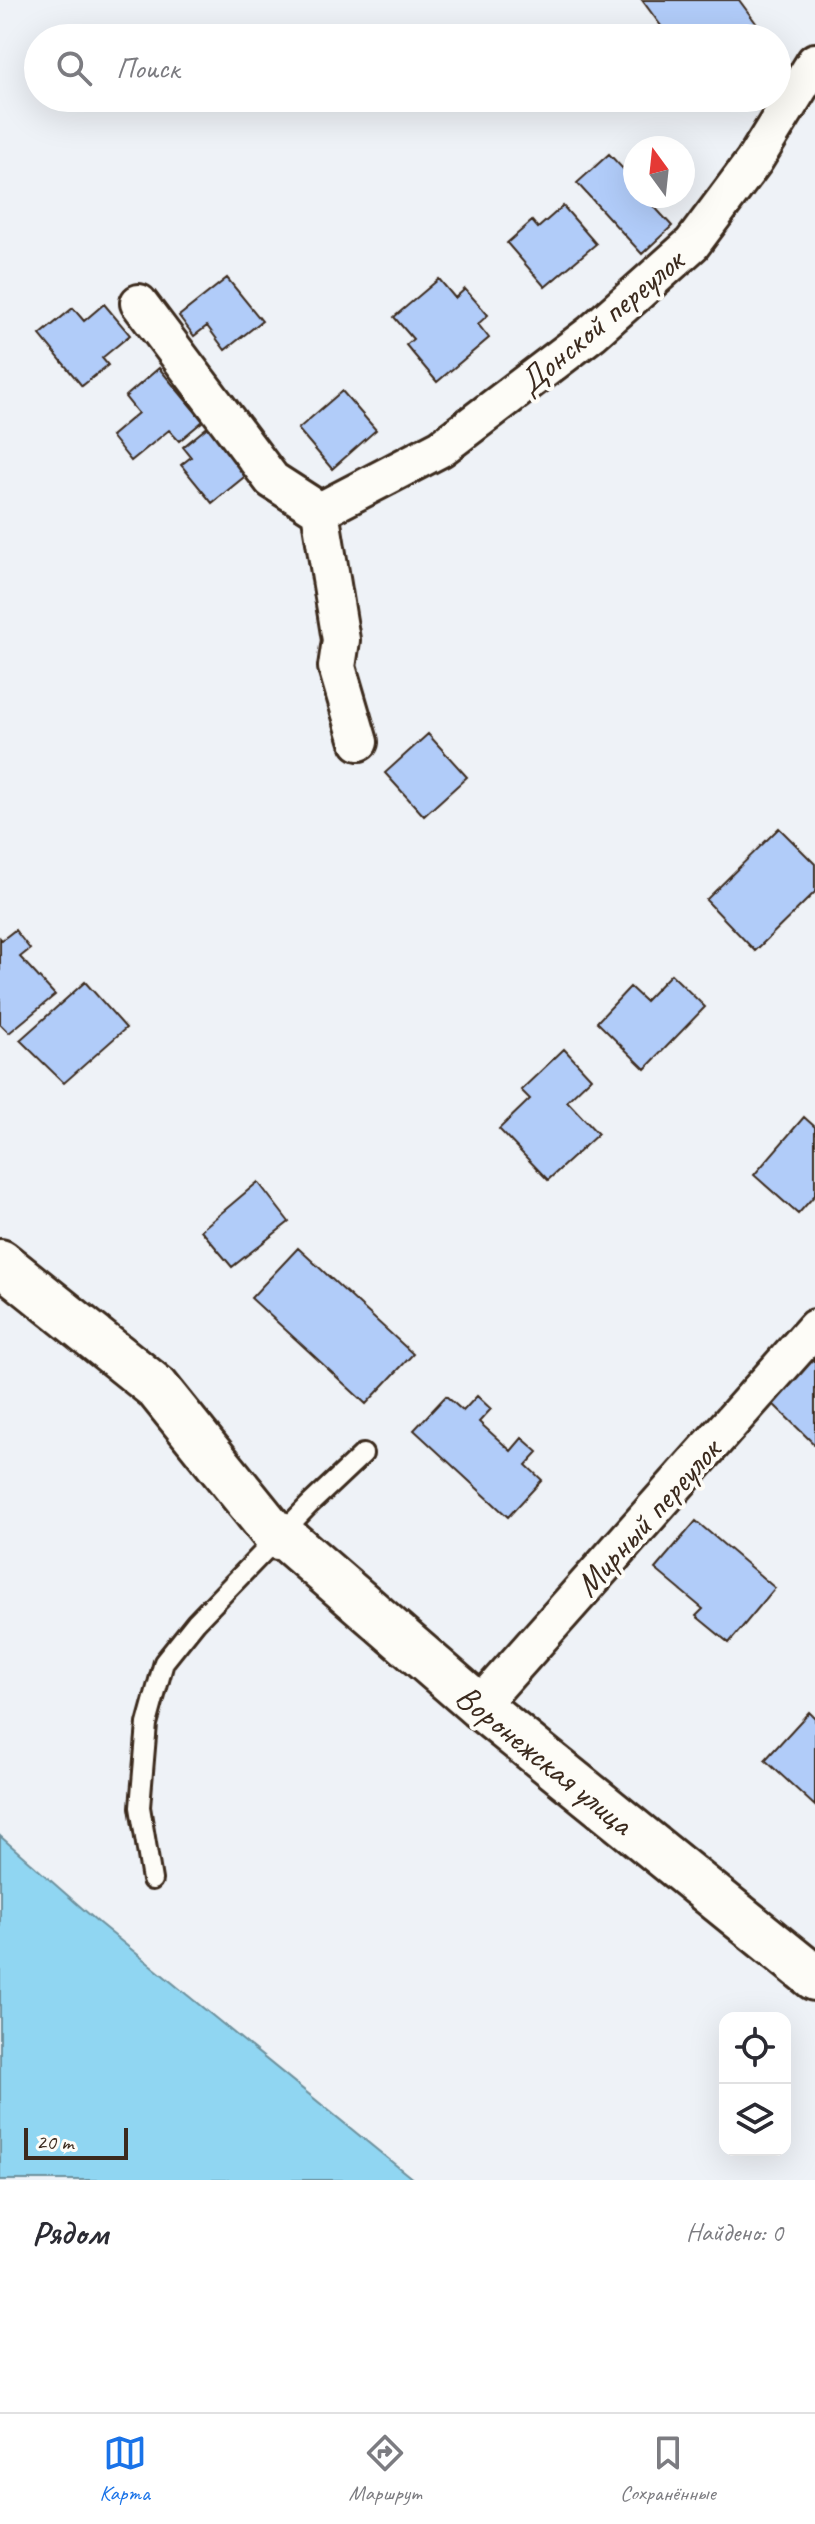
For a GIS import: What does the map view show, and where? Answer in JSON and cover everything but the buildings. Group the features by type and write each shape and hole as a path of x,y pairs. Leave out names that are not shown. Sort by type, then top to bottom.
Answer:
{"street":[{"name":"Донской переулок","path":"791,101 815,62"},
{"name":"Донской переулок","path":"320,511 441,448 592,333 692,244 754,161 784,112"},
{"path":"139,303 272,480 320,511 341,640 337,667 359,742"},
{"name":"Воронежская улица","path":"0,1262 157,1388 279,1535 479,1706 815,1978"},
{"name":"Мирный переулок","path":"479,1706 815,1328"}],"lane":[{"path":"152,1880 140,1807 147,1724 164,1662 196,1622 279,1535 363,1454"}],"water":[{"path":"0,1836 99,1923 414,2180 0,2180"}]}
